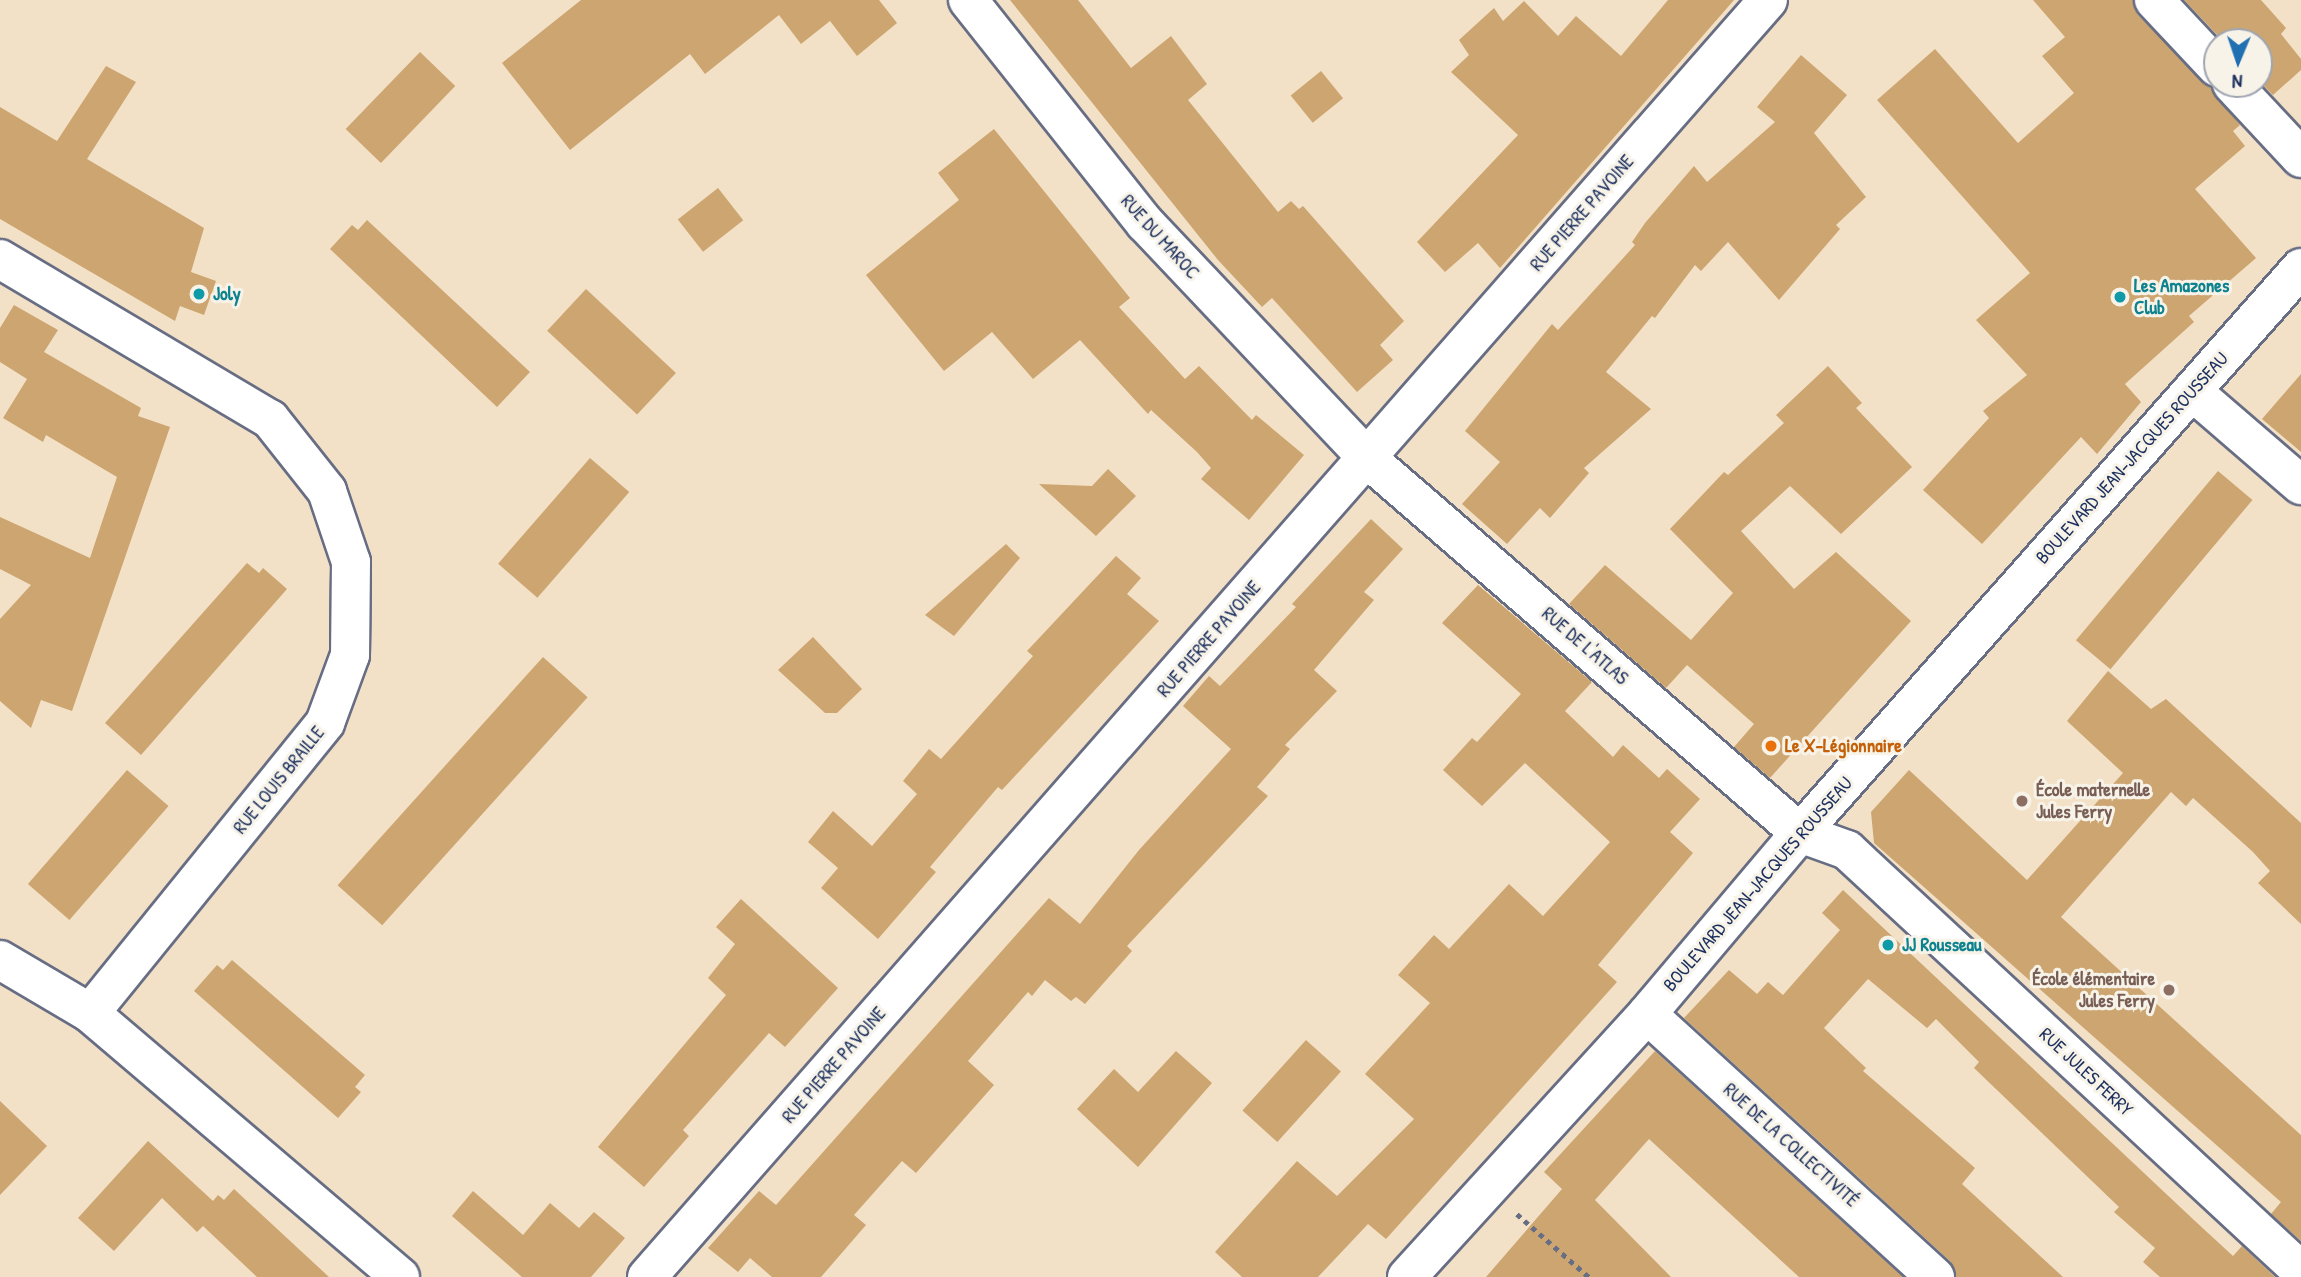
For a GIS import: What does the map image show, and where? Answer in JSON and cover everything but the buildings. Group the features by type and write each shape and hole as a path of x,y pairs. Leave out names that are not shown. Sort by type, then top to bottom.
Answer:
{"street":[{"name":"RUE DU MAROC","path":"968,0 1145,223 1369,460"},
{"name":"RUE PIERRE PAVOINE","path":"647,1277 1369,460 1768,0"},
{"path":"2154,0 2203,52"},
{"path":"2245,98 2301,158"},
{"name":"RUE LOUIS BRAILLE","path":"0,259 271,419 327,491 351,562 350,655 325,723 90,1013"},
{"name":"BOULEVARD JEAN-JACQUES ROUSSEAU","path":"1407,1277 1647,1014 1800,833 2301,268"},
{"path":"2192,391 2301,485"},
{"name":"RUE DE L'ATLAS","path":"1369,460 1800,833"},
{"name":"RUE JULES FERRY","path":"1800,833 1847,850 2301,1271"},
{"path":"0,960 90,1013 400,1277"},
{"name":"RUE DE LA COLLECTIVITÉ","path":"1647,1014 1935,1277"}],"path":[{"path":"1488,1188 1589,1277"}],"place":[{"name":"Joly","path":"199,294"},
{"name":"Les Amazones Club","path":"2120,297"},
{"name":"Le X-Légionnaire","path":"1771,746"},
{"name":"École maternelle Jules Ferry","path":"2022,801"},
{"name":"JJ Rousseau","path":"1888,945"},
{"name":"École élémentaire Jules Ferry","path":"2169,990"}]}
